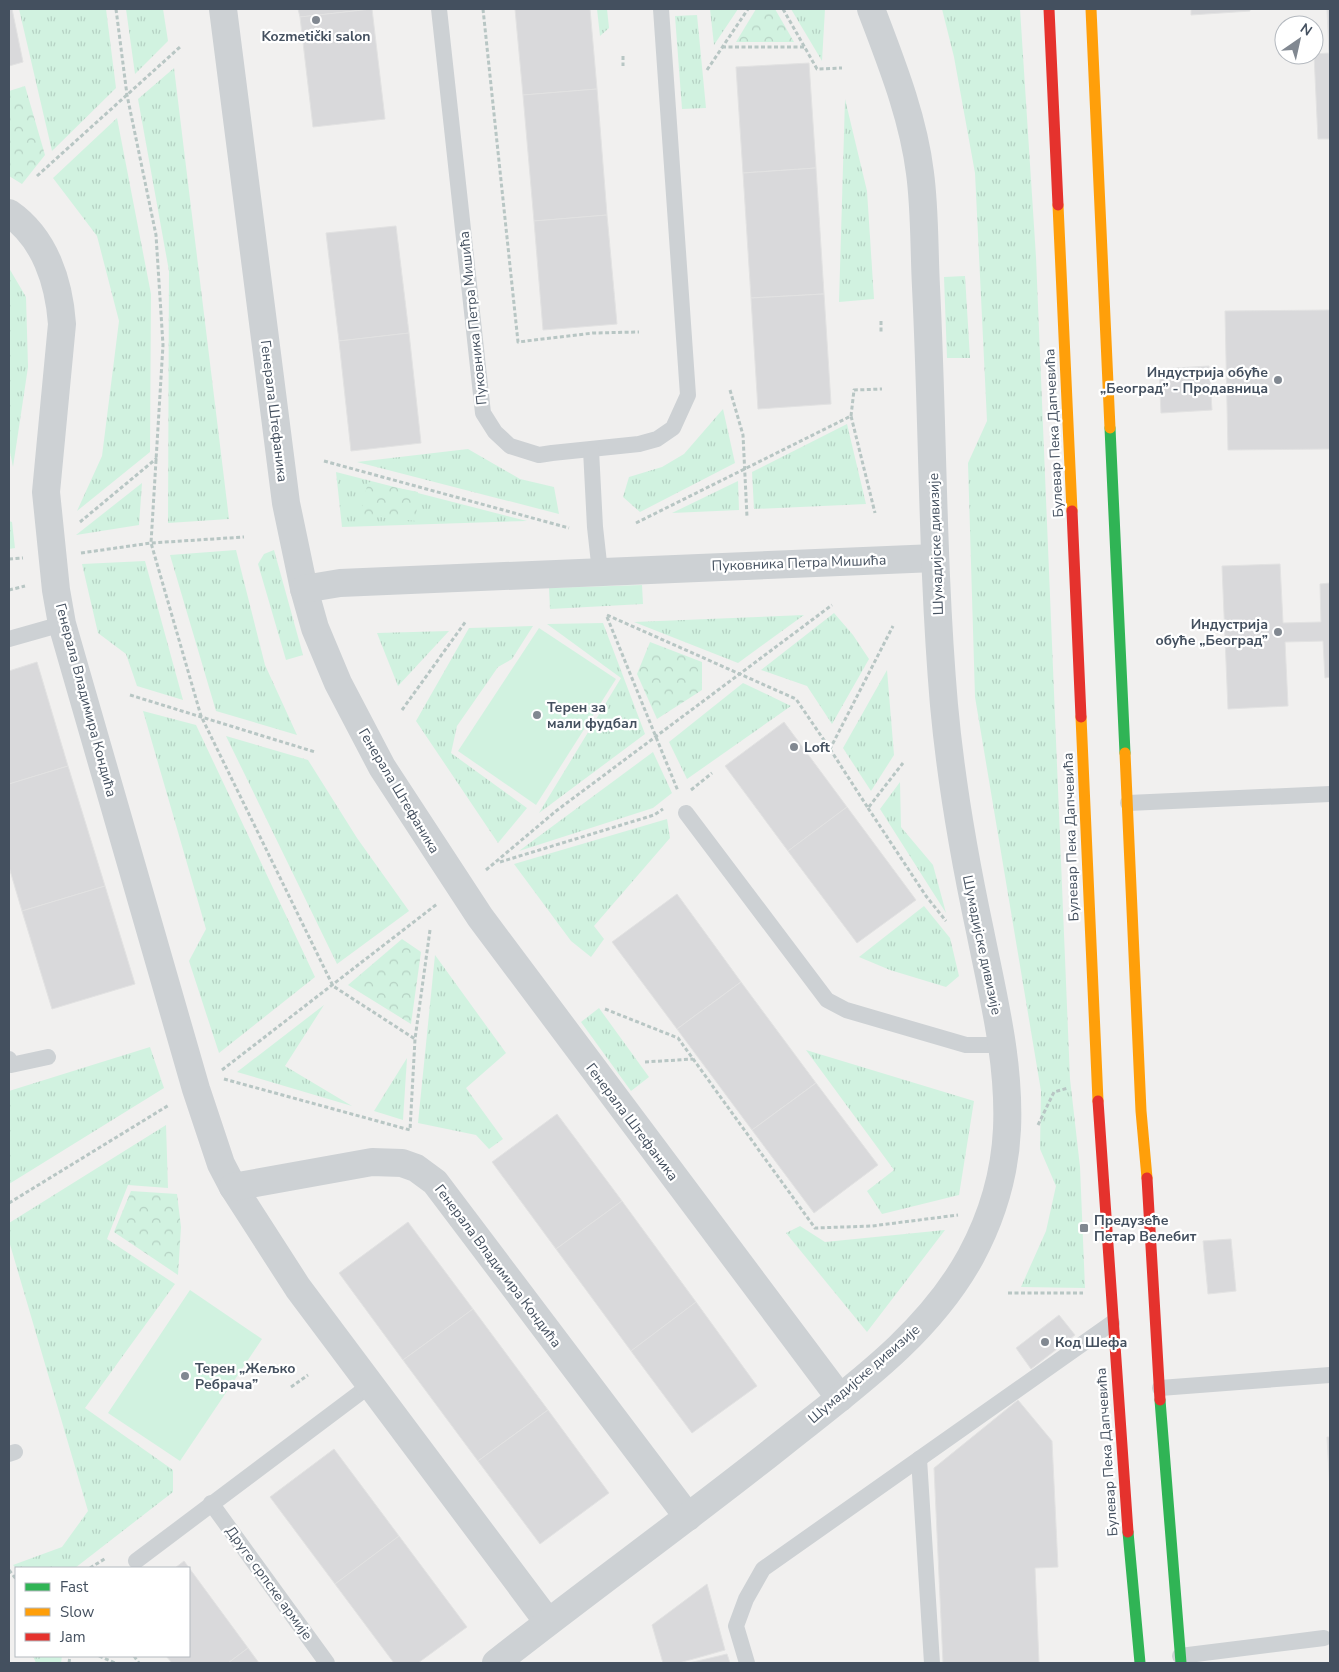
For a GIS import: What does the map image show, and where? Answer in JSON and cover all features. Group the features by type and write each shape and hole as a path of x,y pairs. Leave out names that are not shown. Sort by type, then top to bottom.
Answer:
{"street":[{"name":"Генерала Штефаника","path":"223,9 286,503 304,589 315,628 338,683 382,767 459,888 840,1398"},
{"name":"Шумадијске дивизије","path":"496,1663 688,1517 840,1398 915,1332 935,1309 962,1271 983,1232 998,1189 1004,1163 1007,1119 1002,1045 964,853 944,706 935,558 929,341 920,172 906,102 872,9"},
{"name":"Булевар Пека Дапчевића","path":"1049,9 1099,1113 1107,1150 1112,1323 1140,1663"},
{"path":"1091,9 1141,1111 1181,1660"},
{"name":"Генерала Владимира Кондића","path":"9,213 27,230 42,251 55,282 61,306 62,324 46,492 56,590 62,624 196,1089 221,1164 233,1187 298,1288 369,1386 548,1622"},
{"name":"Пуковника Петра Мишића","path":"304,589 340,583 935,558"},
{"path":"1128,1148 1145,1148"},
{"name":"Генерала Владимира Кондића","path":"233,1187 372,1162 402,1163 426,1174 435,1182 688,1517"}],"lane":[{"name":"Пуковника Петра Мишића","path":"439,9 483,413 495,432 510,446 538,455 639,444 657,439 673,428 688,394 660,9"},
{"path":"591,450 595,527 600,572"},
{"path":"9,639 62,624"},
{"path":"1128,803 1330,794"},
{"path":"686,813 828,1000 846,1010 966,1045 1002,1045"},
{"path":"9,1059 11,1065 48,1057"},
{"path":"747,1663 736,1626 746,1599 763,1569 1112,1323"},
{"path":"1160,1388 1330,1375"},
{"path":"136,1561 369,1386"},
{"path":"919,1459 932,1663"},
{"name":"Друге српске армије","path":"211,1503 327,1663"},
{"path":"1181,1660 1324,1638"}],"path":[{"path":"116,9 127,95 156,234 163,344 151,543 200,716 333,986 416,1039"},
{"path":"483,9 518,342 593,333 639,332"},
{"path":"707,70 748,9"},
{"path":"783,9 818,69 842,68"},
{"path":"37,176 180,47"},
{"path":"722,47 805,47"},
{"path":"623,56 623,66"},
{"path":"881,321 881,334"},
{"path":"875,513 852,416 854,390 882,389"},
{"path":"730,390 743,435 747,517"},
{"path":"636,523 852,416"},
{"path":"75,525 157,458"},
{"path":"324,461 569,528"},
{"path":"78,553 151,543 244,537"},
{"path":"9,559 27,557"},
{"path":"9,590 28,585"},
{"path":"712,773 654,815 497,862 556,811 656,738 738,673 832,605"},
{"path":"686,813 607,616 796,699 926,896 951,928"},
{"path":"402,710 466,621"},
{"path":"830,749 893,626"},
{"path":"130,695 315,752"},
{"path":"868,808 903,763"},
{"path":"213,1076 333,986 440,902"},
{"path":"223,1078 410,1130 416,1039 430,930"},
{"path":"605,1009 678,1038 815,1228 872,1226 966,1214"},
{"path":"645,1062 693,1059"},
{"path":"1036,1132 1054,1092 1071,1086"},
{"path":"9,1203 170,1104"},
{"path":"1008,1293 1079,1294 1090,1290"},
{"path":"292,1387 308,1375"},
{"path":"92,1567 106,1558"},
{"path":"101,1657 115,1663"}],"green space":[{"path":"19,9 106,9 116,88 52,151"},
{"path":"126,9 163,9 168,41 135,74"},
{"path":"597,9 607,9 609,28 600,36"},
{"path":"710,9 738,9 714,45"},
{"path":"756,9 775,9 794,42 736,42"},
{"path":"791,9 825,9 822,61"},
{"path":"942,9 1020,9 1036,257 1070,1079 1080,1167 1085,1288 1021,1287 1046,1231 1056,1186 1040,1149 1041,1091 975,697 968,463 987,421 975,173 954,57"},
{"path":"697,15 706,108 682,109 675,16"},
{"path":"174,68 229,519 168,523 169,271 138,99"},
{"path":"25,86 45,155 22,184 9,176 9,91"},
{"path":"845,99 867,191 874,299 839,302"},
{"path":"117,118 151,294 150,452 77,511 102,456 119,321 97,236 53,178"},
{"path":"9,268 26,297 28,367 13,467 9,447"},
{"path":"965,276 970,358 947,358 944,277"},
{"path":"723,409 735,463 640,512 623,497 629,477 662,467 684,454"},
{"path":"847,424 866,504 754,509 752,472"},
{"path":"468,449 520,479 554,487 559,514 357,462"},
{"path":"336,472 527,521 342,527"},
{"path":"738,481 739,510 672,513"},
{"path":"368,482 418,492 416,521 360,515"},
{"path":"142,483 139,525 76,535"},
{"path":"9,521 12,522 15,548 9,549"},
{"path":"236,550 265,665 297,735 216,711 170,555"},
{"path":"274,550 303,655 286,660 258,564 264,554"},
{"path":"145,561 183,700 137,686 126,654 98,633 82,564"},
{"path":"642,585 643,604 550,609 549,588"},
{"path":"834,613 853,635 869,659 832,724 807,686 761,670"},
{"path":"804,615 738,663 634,622"},
{"path":"603,623 645,734 539,813 621,678 547,624"},
{"path":"533,626 512,659 498,667 457,726 451,753 527,808 498,843 416,721 469,628"},
{"name":"Терен за мали фудбал","path":"539,628 616,679 536,805 458,751"},
{"path":"449,631 398,686 377,633"},
{"path":"650,642 702,662 702,690 657,719 637,674"},
{"path":"887,670 894,755 871,791 843,748"},
{"path":"743,683 791,706 687,779 669,742"},
{"path":"143,711 196,725 315,977 219,1053 189,961 206,929"},
{"path":"226,736 308,760 357,838 409,911 337,964"},
{"path":"653,752 672,793 653,808 519,851"},
{"path":"900,782 901,827 933,865 946,913 880,809"},
{"path":"667,819 670,838 594,926 604,939 591,957 571,941 514,864"},
{"path":"924,906 950,938 959,976 946,987 890,970 859,957"},
{"path":"402,939 421,952 411,1024 348,985"},
{"path":"435,955 506,1053 466,1088 503,1139 489,1149 476,1135 418,1123"},
{"path":"324,1005 285,1066 352,1106 237,1072"},
{"path":"599,1008 649,1077 631,1091 581,1022"},
{"path":"150,1047 164,1088 9,1184 9,1091"},
{"path":"806,1050 974,1101 959,1195 882,1214 867,1191 894,1170"},
{"path":"407,1058 403,1120 374,1111"},
{"path":"166,1125 168,1188 128,1185 107,1239 175,1284 85,1408 173,1470 173,1492 76,1567 15,1567 13,1565 62,1547 88,1511 9,1241 9,1223"},
{"path":"131,1191 177,1194 181,1227 178,1275 114,1232"},
{"path":"800,1226 825,1242 945,1230 867,1332 786,1233"},
{"name":"Терен „Жељко Ребрача”","path":"190,1290 262,1339 180,1461 108,1413"},
{"path":"33,1657 62,1657 61,1663 36,1663"}],"building":[{"path":"9,9 12,9 23,62 9,66"},
{"path":"298,9 372,9 300,17"},
{"path":"372,9 385,119 313,127 300,17"},
{"path":"515,9 590,9 597,89 523,95"},
{"path":"1191,9 1250,9 1250,11 1191,15"},
{"path":"1327,9 1330,9 1330,139 1318,139 1315,65 1324,65 1324,53 1329,53"},
{"path":"809,63 816,168 743,173 736,67"},
{"path":"597,89 607,215 534,221 523,95"},
{"path":"816,168 824,294 751,298 743,173"},
{"path":"607,215 617,324 543,330 534,221"},
{"path":"396,226 409,333 339,341 326,233"},
{"path":"824,294 831,404 758,409 751,298"},
{"name":"Индустрија обуће „Београд” - Продавница","path":"1330,310 1330,449 1228,450 1225,311"},
{"path":"409,333 421,443 351,451 339,341"},
{"path":"1209,366 1212,410 1161,413 1159,369"},
{"name":"Индустрија обуће „Београд”","path":"1280,564 1283,623 1321,622 1320,584 1330,583 1330,677 1325,678 1323,641 1285,642 1288,706 1228,709 1222,566"},
{"path":"37,662 68,766 9,784 9,671"},
{"path":"784,722 847,807 788,851 725,766"},
{"path":"68,766 105,886 22,911 9,867 9,784"},
{"path":"847,807 916,900 857,943 788,851"},
{"path":"105,886 135,984 52,1009 22,911"},
{"path":"677,894 741,982 677,1029 612,942"},
{"path":"741,982 816,1083 752,1130 677,1029"},
{"path":"816,1083 878,1165 814,1213 752,1130"},
{"path":"557,1114 622,1201 556,1249 492,1162"},
{"path":"622,1201 696,1302 631,1351 556,1249"},
{"path":"408,1222 473,1309 403,1360 339,1273"},
{"path":"1231,1239 1236,1291 1208,1294 1203,1241"},
{"path":"696,1302 757,1386 692,1433 631,1351"},
{"path":"473,1309 548,1410 478,1461 403,1360"},
{"name":"Код Шефа","path":"1059,1315 1075,1335 1031,1369 1016,1348"},
{"path":"1018,1400 1052,1441 1058,1567 1035,1568 1039,1663 943,1663 934,1468"},
{"path":"548,1410 609,1493 540,1544 478,1461"},
{"path":"1327,1437 1330,1437 1330,1490"},
{"path":"334,1449 399,1536 335,1584 270,1497"},
{"path":"399,1536 467,1627 418,1663 394,1663 335,1584"},
{"path":"184,1561 188,1567 176,1567"},
{"path":"190,1569 248,1648 228,1663 172,1663 167,1657 190,1657"},
{"path":"707,1584 725,1650 679,1663 663,1663 652,1625"},
{"path":"248,1648 259,1663 228,1663"},
{"path":"727,1654 730,1663 689,1663"}],"traffic: fast":[{"path":"1110,428 1125,753"},
{"path":"1160,1400 1181,1663"},
{"path":"1128,1532 1140,1663"}],"traffic: slow":[{"path":"1091,9 1110,428"},
{"path":"1058,205 1072,511"},
{"path":"1081,717 1098,1101"},
{"path":"1125,753 1141,1111 1147,1178"}],"traffic: jam":[{"path":"1049,9 1058,205"},
{"path":"1072,511 1081,717"},
{"path":"1098,1101 1128,1532"},
{"path":"1147,1178 1160,1400"}],"place":[{"name":"Kozmetički salon","path":"316,20"},
{"name":"Индустрија обуће „Београд” - Продавница","path":"1278,380"},
{"name":"Индустрија обуће „Београд”","path":"1278,632"},
{"name":"Терен за мали фудбал","path":"537,715"},
{"name":"Loft","path":"794,747"},
{"name":"Предузеће Петар Велебит","path":"1084,1228"},
{"name":"Код Шефа","path":"1045,1342"},
{"name":"Терен „Жељко Ребрача”","path":"185,1376"}]}
